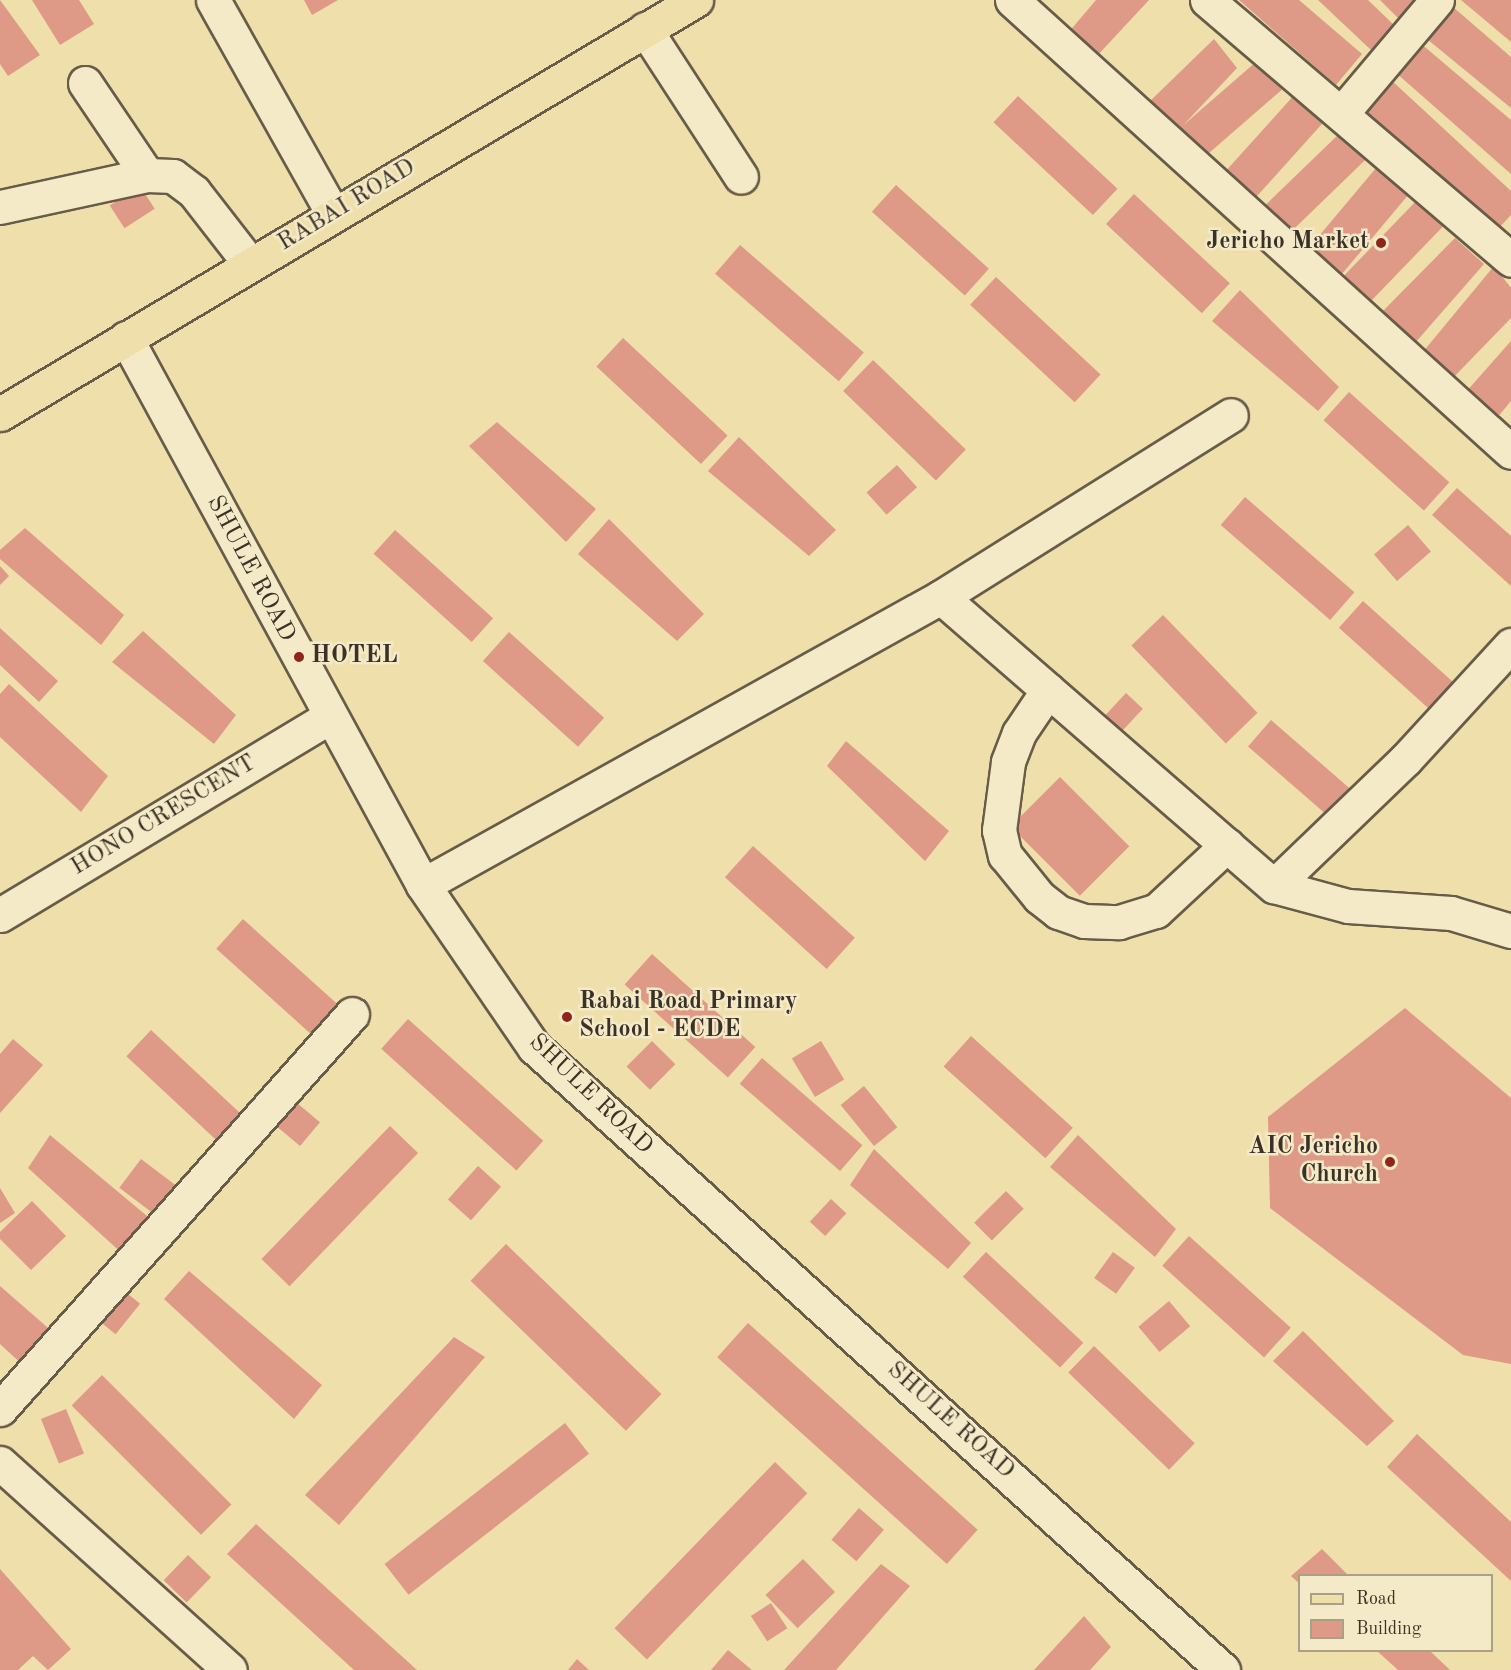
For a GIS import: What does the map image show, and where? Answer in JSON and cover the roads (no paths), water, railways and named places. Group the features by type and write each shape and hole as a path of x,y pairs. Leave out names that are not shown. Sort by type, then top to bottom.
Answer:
{"main road":[{"name":"RABAI ROAD","path":"0,414 696,0"}],"street":[{"path":"213,0 333,214"},
{"path":"1012,0 1511,452"},
{"path":"1207,0 1341,114 1506,244"},
{"path":"1341,114 1437,0"},
{"path":"645,30 741,177"},
{"path":"85,83 147,175"},
{"path":"0,207 147,175 172,176 185,184 250,264"},
{"name":"SHULE ROAD","path":"126,338 329,717 423,885 534,1047 1223,1670"},
{"path":"423,885 941,597 1231,415"},
{"path":"941,597 1274,886 1348,906 1451,913 1511,931"},
{"path":"1274,886 1406,759 1511,645"},
{"path":"1048,690 1020,733 1008,762 999,830 1005,855 1039,897 1058,912 1084,921 1119,922 1156,910 1227,845"},
{"name":"HONO CRESCENT","path":"0,915 329,717"},
{"path":"0,1409 352,1014"},
{"path":"0,1463 230,1670"}],"place":[{"name":"Jericho Market","path":"1381,243"},
{"name":"HOTEL","path":"299,657"},
{"name":"Rabai Road Primary School - ECDE","path":"567,1017"},
{"name":"AIC Jericho Church","path":"1390,1162"}]}
